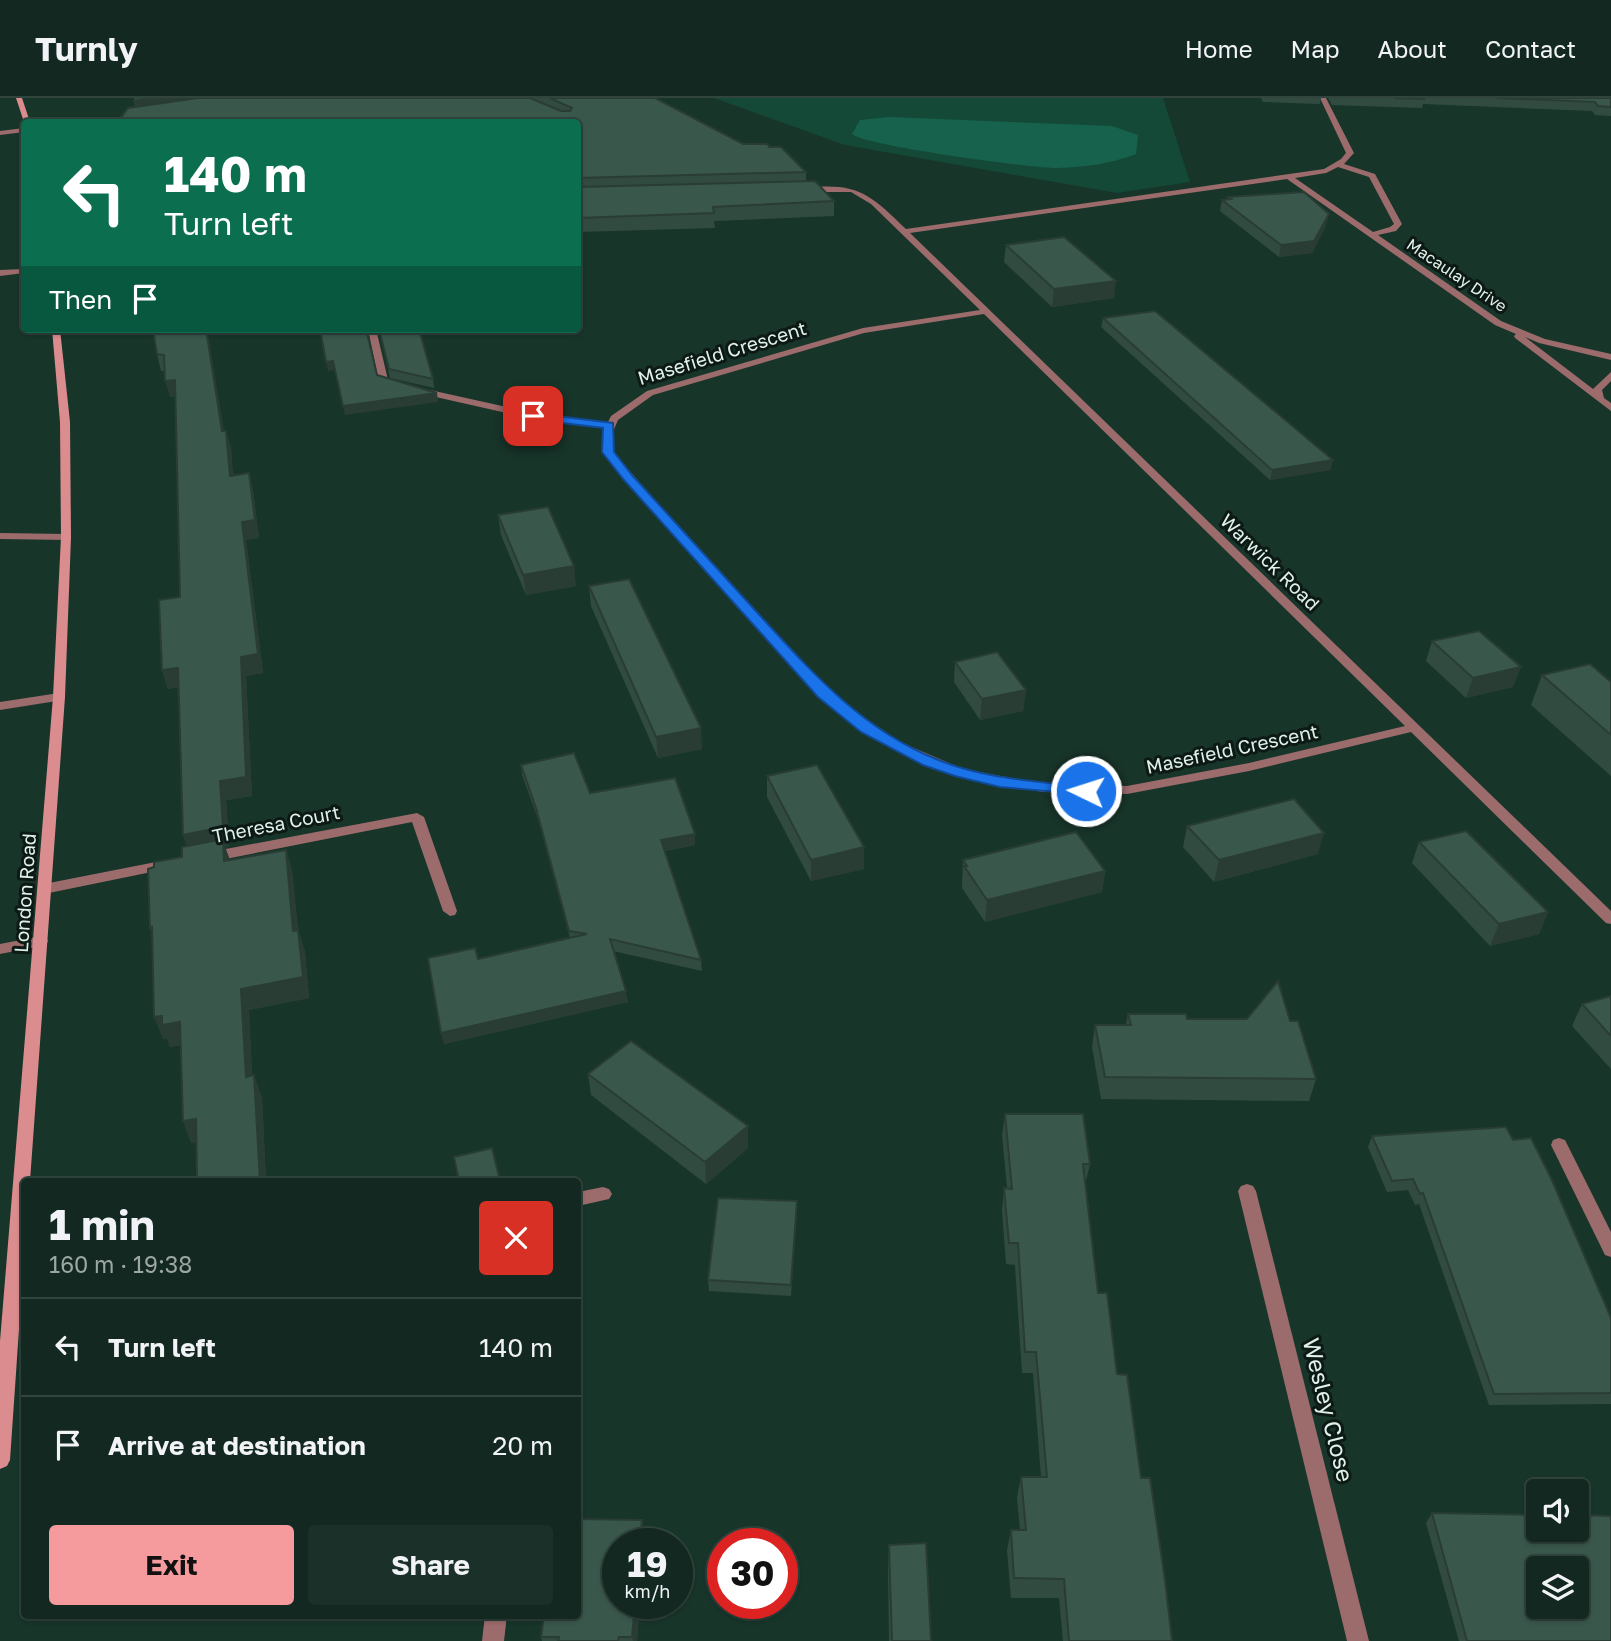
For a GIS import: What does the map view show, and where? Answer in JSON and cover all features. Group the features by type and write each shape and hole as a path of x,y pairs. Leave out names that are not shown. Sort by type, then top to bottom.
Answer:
{"main road":[{"path":"19,98 26,119"},
{"name":"London Road","path":"27,1178 59,696 66,537 65,422 56,333"},
{"name":"London Road","path":"0,1460 18,1324 21,1274"}],"street":[{"path":"905,231 1316,173 1339,165 1348,157 1349,148 1323,98"},
{"path":"116,119 143,116"},
{"path":"0,133 21,130"},
{"name":"Macaulay Drive","path":"1339,165 1372,176 1398,225 1394,229 1370,235"},
{"name":"Macaulay Drive","path":"1289,177 1482,313 1512,330 1553,344 1611,357"},
{"name":"Warwick Road","path":"788,191 852,190 874,202 1611,919"},
{"path":"0,273 21,271"},
{"name":"Masefield Crescent","path":"987,311 863,331 693,380 634,401 609,425 606,444 614,460 823,694 866,729 928,762 1000,782 1086,791 1127,790 1250,767 1415,727"},
{"path":"1512,330 1611,408"},
{"path":"373,333 384,382 533,416 609,425"},
{"path":"1599,399 1597,390 1611,375"},
{"path":"0,536 66,537"},
{"path":"0,706 59,696"},
{"name":"Theresa Court","path":"44,889 417,817 450,911"},
{"path":"0,948 41,941"},
{"path":"1559,1145 1611,1250"},
{"name":"Wesley Close","path":"1247,1191 1358,1641"},
{"path":"581,1198 603,1194"},
{"path":"493,1641 496,1619"}],"green space":[{"path":"714,98 1163,98 1190,182 1117,193 845,145"},
{"path":"889,117 1112,126 1138,135 1136,154 1087,166 1041,167 916,150 863,139 852,134 860,120"}],"building":[{"path":"198,98 530,98 561,111 570,111 572,108 550,98 655,98 743,144 781,147 806,172 581,178 581,119 120,119 128,108"},
{"path":"1497,98 1611,98 1611,107 1598,106 1595,102"},
{"path":"815,181 834,201 713,207 714,213 581,218 581,187"},
{"path":"1304,192 1329,214 1314,241 1281,245 1222,200 1231,199 1228,197"},
{"path":"1064,237 1116,281 1054,289 1006,245"},
{"path":"1155,311 1333,460 1272,470 1103,318"},
{"path":"154,333 207,333 222,431 226,431 230,476 249,473 255,520 242,522 258,654 241,657 246,777 220,781 223,827 183,835 178,668 162,670 159,600 180,597 175,380 165,381 164,355 157,354"},
{"path":"321,333 367,333 377,375 437,393 343,406 333,361 326,362"},
{"path":"380,333 420,333 433,379 389,369"},
{"path":"548,507 574,566 523,575 498,515"},
{"path":"629,579 701,728 656,737 589,586"},
{"path":"1479,631 1521,667 1473,678 1432,641"},
{"path":"997,652 1026,690 982,699 955,662"},
{"path":"1590,664 1611,682 1611,735 1542,675"},
{"path":"574,753 590,793 675,778 695,834 661,840 701,960 610,939 626,991 441,1033 428,958 475,948 478,959 587,934 569,931 536,808 521,765"},
{"path":"817,765 864,847 811,860 767,776"},
{"path":"1294,799 1324,833 1219,860 1187,826"},
{"path":"1466,831 1548,912 1499,924 1419,842"},
{"path":"1076,832 1105,871 987,900 964,866 967,866 963,860"},
{"path":"223,839 224,861 286,850 293,931 298,930 303,977 241,989 246,1077 254,1075 260,1178 197,1178 196,1119 183,1121 180,1022 162,1025 162,1016 154,1017 148,869 154,867 154,862 182,857 182,847"},
{"path":"1278,981 1290,1021 1298,1021 1316,1079 1105,1077 1095,1025 1131,1025 1128,1014 1186,1014 1187,1019 1247,1019"},
{"path":"1611,996 1611,1036 1582,1004"},
{"path":"631,1041 748,1126 705,1162 588,1074"},
{"path":"1005,1114 1083,1114 1090,1164 1083,1164 1098,1293 1107,1293 1117,1374 1127,1375 1141,1478 1150,1478 1172,1641 1069,1641 1064,1579 1014,1578 1011,1530 1026,1530 1021,1477 1047,1477 1036,1352 1025,1352 1018,1243 1009,1243 1004,1188 1012,1189"},
{"path":"1506,1127 1513,1140 1531,1138 1611,1318 1611,1393 1494,1394 1423,1193 1420,1194 1413,1179 1392,1181 1372,1136"},
{"path":"492,1148 499,1178 458,1178 454,1157"},
{"path":"718,1198 797,1201 791,1285 708,1280"},
{"path":"1432,1513 1526,1515 1526,1542 1589,1542 1589,1515 1611,1516 1611,1641 1467,1641"},
{"path":"581,1519 642,1520 641,1528 602,1528 602,1619 634,1619 632,1637 619,1637 618,1641 558,1641 559,1637 541,1637 543,1619 581,1619"},
{"path":"926,1543 931,1641 892,1641 889,1545"}],"route":[{"path":"533,416 609,425 606,444 608,452 628,478 823,694 866,729 928,762 960,773 1000,782 1086,791"}]}
